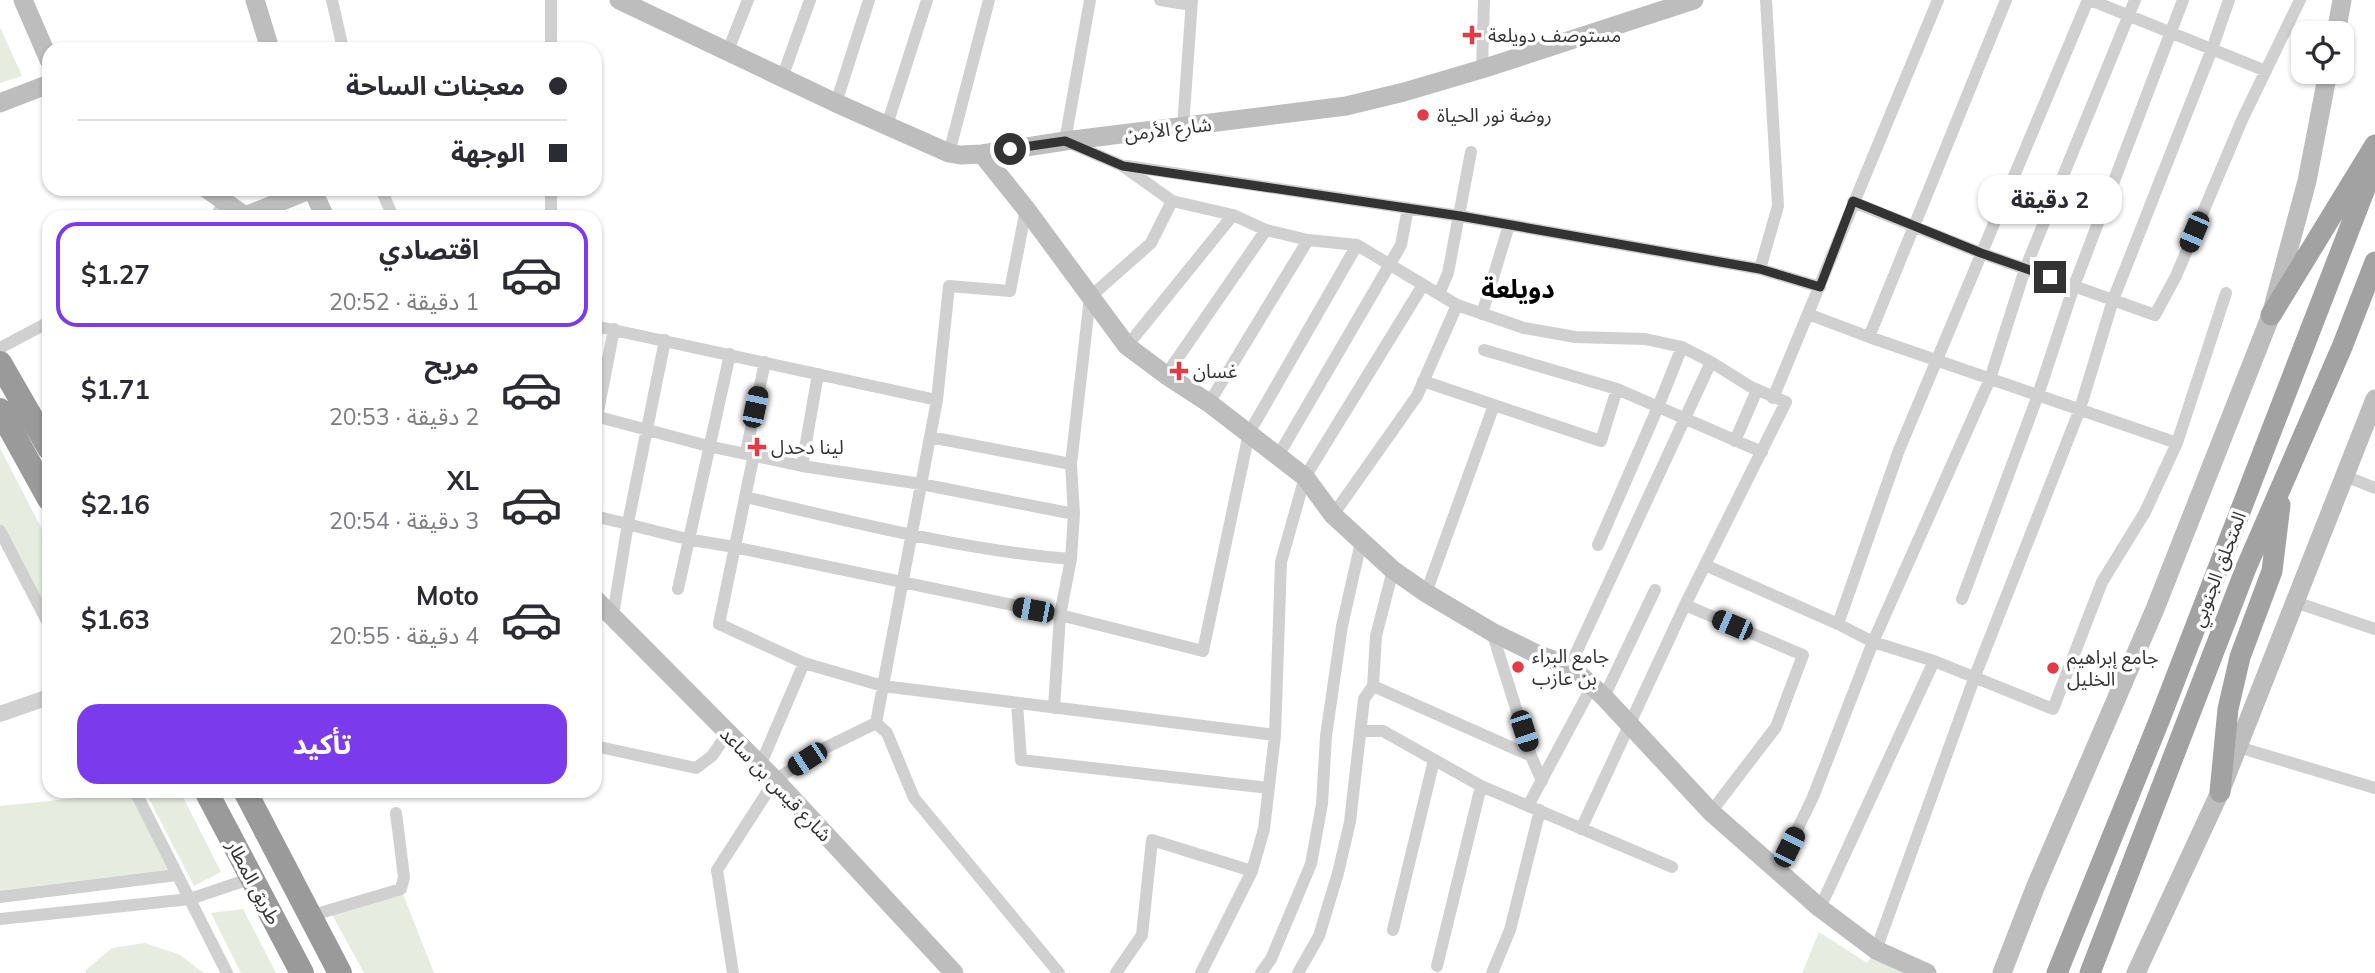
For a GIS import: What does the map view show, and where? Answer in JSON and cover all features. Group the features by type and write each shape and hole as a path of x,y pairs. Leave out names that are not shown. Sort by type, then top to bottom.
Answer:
{"highway":[{"path":"2271,315 2375,145"},
{"name":"المتحلق الجنوبي","path":"2057,973 2159,721 2375,163"},
{"name":"المتحلق الجنوبي","path":"2090,973 2246,569 2342,346 2375,261"},
{"path":"2342,346 2375,301"},
{"path":"0,363 42,436"},
{"path":"0,410 42,486"},
{"path":"2220,792 2228,709 2240,657 2272,571 2284,477"},
{"name":"طريق المطار","path":"210,798 302,973"},
{"name":"طريق المطار","path":"249,798 340,973"}],"main road":[{"path":"23,0 42,44"},
{"path":"255,0 268,42"},
{"name":"شارع الأرمن","path":"619,0 727,53 949,153 982,154 1346,106 1482,69 1694,0"},
{"path":"2338,21 2342,0"},
{"path":"2002,973 2035,888 2155,608 2271,315 2307,181 2326,84"},
{"path":"0,103 42,87"},
{"path":"982,154 1127,346 1209,402 1306,477 1333,515 1392,570 1492,632 1539,655 1570,666 1598,691 1711,812 1820,908 1876,950 1927,973"},
{"path":"260,210 295,196"},
{"path":"2136,973 2220,792 2344,477 2367,441 2375,399"},
{"name":"شارع قيس بن ساعد","path":"602,605 775,780 954,973"},
{"path":"1992,973 2018,905 2035,888"}],"street":[{"path":"332,0 341,42"},
{"path":"551,0 551,42"},
{"path":"727,53 748,0"},
{"path":"782,78 810,0"},
{"path":"836,103 869,0"},
{"path":"887,125 928,0"},
{"path":"949,153 989,0"},
{"path":"1090,0 1065,141 1123,166 1172,201 1233,215 1266,230 1308,240 1357,244 1457,305 1524,328 1574,337 1645,339 1682,347 1756,390 1786,401 1685,605 1581,830"},
{"path":"1160,0 1192,2 1183,127"},
{"path":"1482,69 1484,0"},
{"path":"1760,269 1779,206 1766,0"},
{"path":"1773,398 1938,0"},
{"path":"1869,337 2006,0"},
{"path":"1838,624 1899,450 2089,0 2266,71"},
{"path":"1777,871 1813,797 1872,642 1990,379 2025,269 2135,0"},
{"path":"1962,599 2038,395 2074,286 2183,0"},
{"path":"1876,950 1975,677 2080,409 2113,300 2213,49 2229,0"},
{"path":"1853,201 1981,253 2155,315 2176,276 2242,120 2300,0"},
{"path":"1439,294 1448,273 1471,152"},
{"path":"1123,166 1460,216 1760,269 1820,287"},
{"path":"1054,708 1059,615 1072,559 1072,464 1090,297 1151,243 1172,201"},
{"path":"1278,456 1401,245 1408,208"},
{"path":"876,723 937,400 949,286 1010,291 1026,209"},
{"path":"1127,346 1233,215"},
{"path":"1482,314 1509,225"},
{"path":"1166,375 1266,230"},
{"path":"1209,402 1308,240"},
{"path":"602,517 687,539 1059,615 1203,650 1249,433 1357,244"},
{"path":"1201,973 1252,871 1264,829 1275,735 1281,562 1306,477 1423,285"},
{"path":"1705,565 1838,624 1872,642 1934,661 2053,709 2102,582 2145,512 2177,443 2226,293"},
{"path":"1333,515 1417,396 1457,305"},
{"path":"1808,314 2177,443"},
{"path":"0,348 42,326"},
{"path":"602,327 937,400"},
{"path":"602,390 614,329"},
{"path":"613,615 628,523 665,340"},
{"path":"1598,545 1682,347"},
{"path":"1484,350 1617,389 1762,452"},
{"path":"678,589 730,354"},
{"path":"765,362 745,496 719,624 804,663 883,686 1275,735"},
{"path":"1570,666 1711,362"},
{"path":"802,466 818,374"},
{"path":"1423,381 1601,441 1617,389"},
{"path":"1735,441 1756,390"},
{"path":"1426,593 1494,405"},
{"path":"602,421 647,429 708,446 802,466 921,484 1074,514"},
{"path":"930,437 1072,464"},
{"path":"2344,477 2375,488"},
{"path":"745,496 911,536 1020,555 1072,559"},
{"path":"0,531 6,554 42,613"},
{"path":"1261,973 1271,959 1311,864 1322,804 1326,736 1342,626 1361,542"},
{"path":"1298,973 1319,936 1338,873 1349,822 1364,699 1373,687 1376,636 1392,570"},
{"path":"1492,973 1510,930 1534,807 1542,781 1598,691 1655,590"},
{"path":"2295,601 2375,629"},
{"path":"1685,605 1803,655 1776,727 1711,812"},
{"path":"1492,632 1531,756 1542,781"},
{"path":"1820,908 1934,661"},
{"path":"760,765 804,663"},
{"path":"1373,687 1531,756"},
{"path":"0,714 42,699"},
{"path":"1017,703 1021,760 1269,788"},
{"path":"733,973 718,870 775,780 823,749 876,723"},
{"path":"876,723 887,733 914,798 1059,973"},
{"path":"1360,731 1383,731 1481,786 1672,867"},
{"path":"602,748 696,768 712,755 727,734"},
{"path":"2238,747 2375,788"},
{"path":"1393,930 1434,760"},
{"path":"1437,966 1481,786"},
{"path":"138,798 227,973"},
{"path":"310,916 401,890 404,877 396,813"},
{"path":"1133,973 1119,969 1142,935 1152,840 1252,871"},
{"path":"0,897 177,875"},
{"path":"0,919 190,900 252,878"}],"shaded area":[{"path":"0,27 22,76 0,83"},
{"path":"0,448 42,529 42,612 0,531"},
{"path":"77,798 138,798 177,875 0,897 0,806"},
{"path":"149,798 184,798 221,872 194,886"},
{"path":"401,889 434,973 364,973 330,911"},
{"path":"243,909 276,973 241,973 211,913"},
{"path":"1819,932 1867,963 1876,950 1927,973 1802,973"},
{"path":"145,943 180,955 204,973 86,973 86,970 112,948"}],"place":[{"name":"مستوصف دويلعة","path":"1472,35"},
{"name":"روضة نور الحياة","path":"1423,115"},
{"name":"غسان","path":"1179,371"},
{"name":"لينا دحدل","path":"757,447"},
{"name":"جامع البراء بن عازب","path":"1518,667"},
{"name":"جامع إبراهيم الخليل","path":"2053,668"}],"district":[{"name":"دويلعة","path":"1518,288"}],"route":[{"path":"1010,149 1065,141 1123,166 1460,216 1760,269 1820,287 1853,201 1981,253 2050,277"}]}
